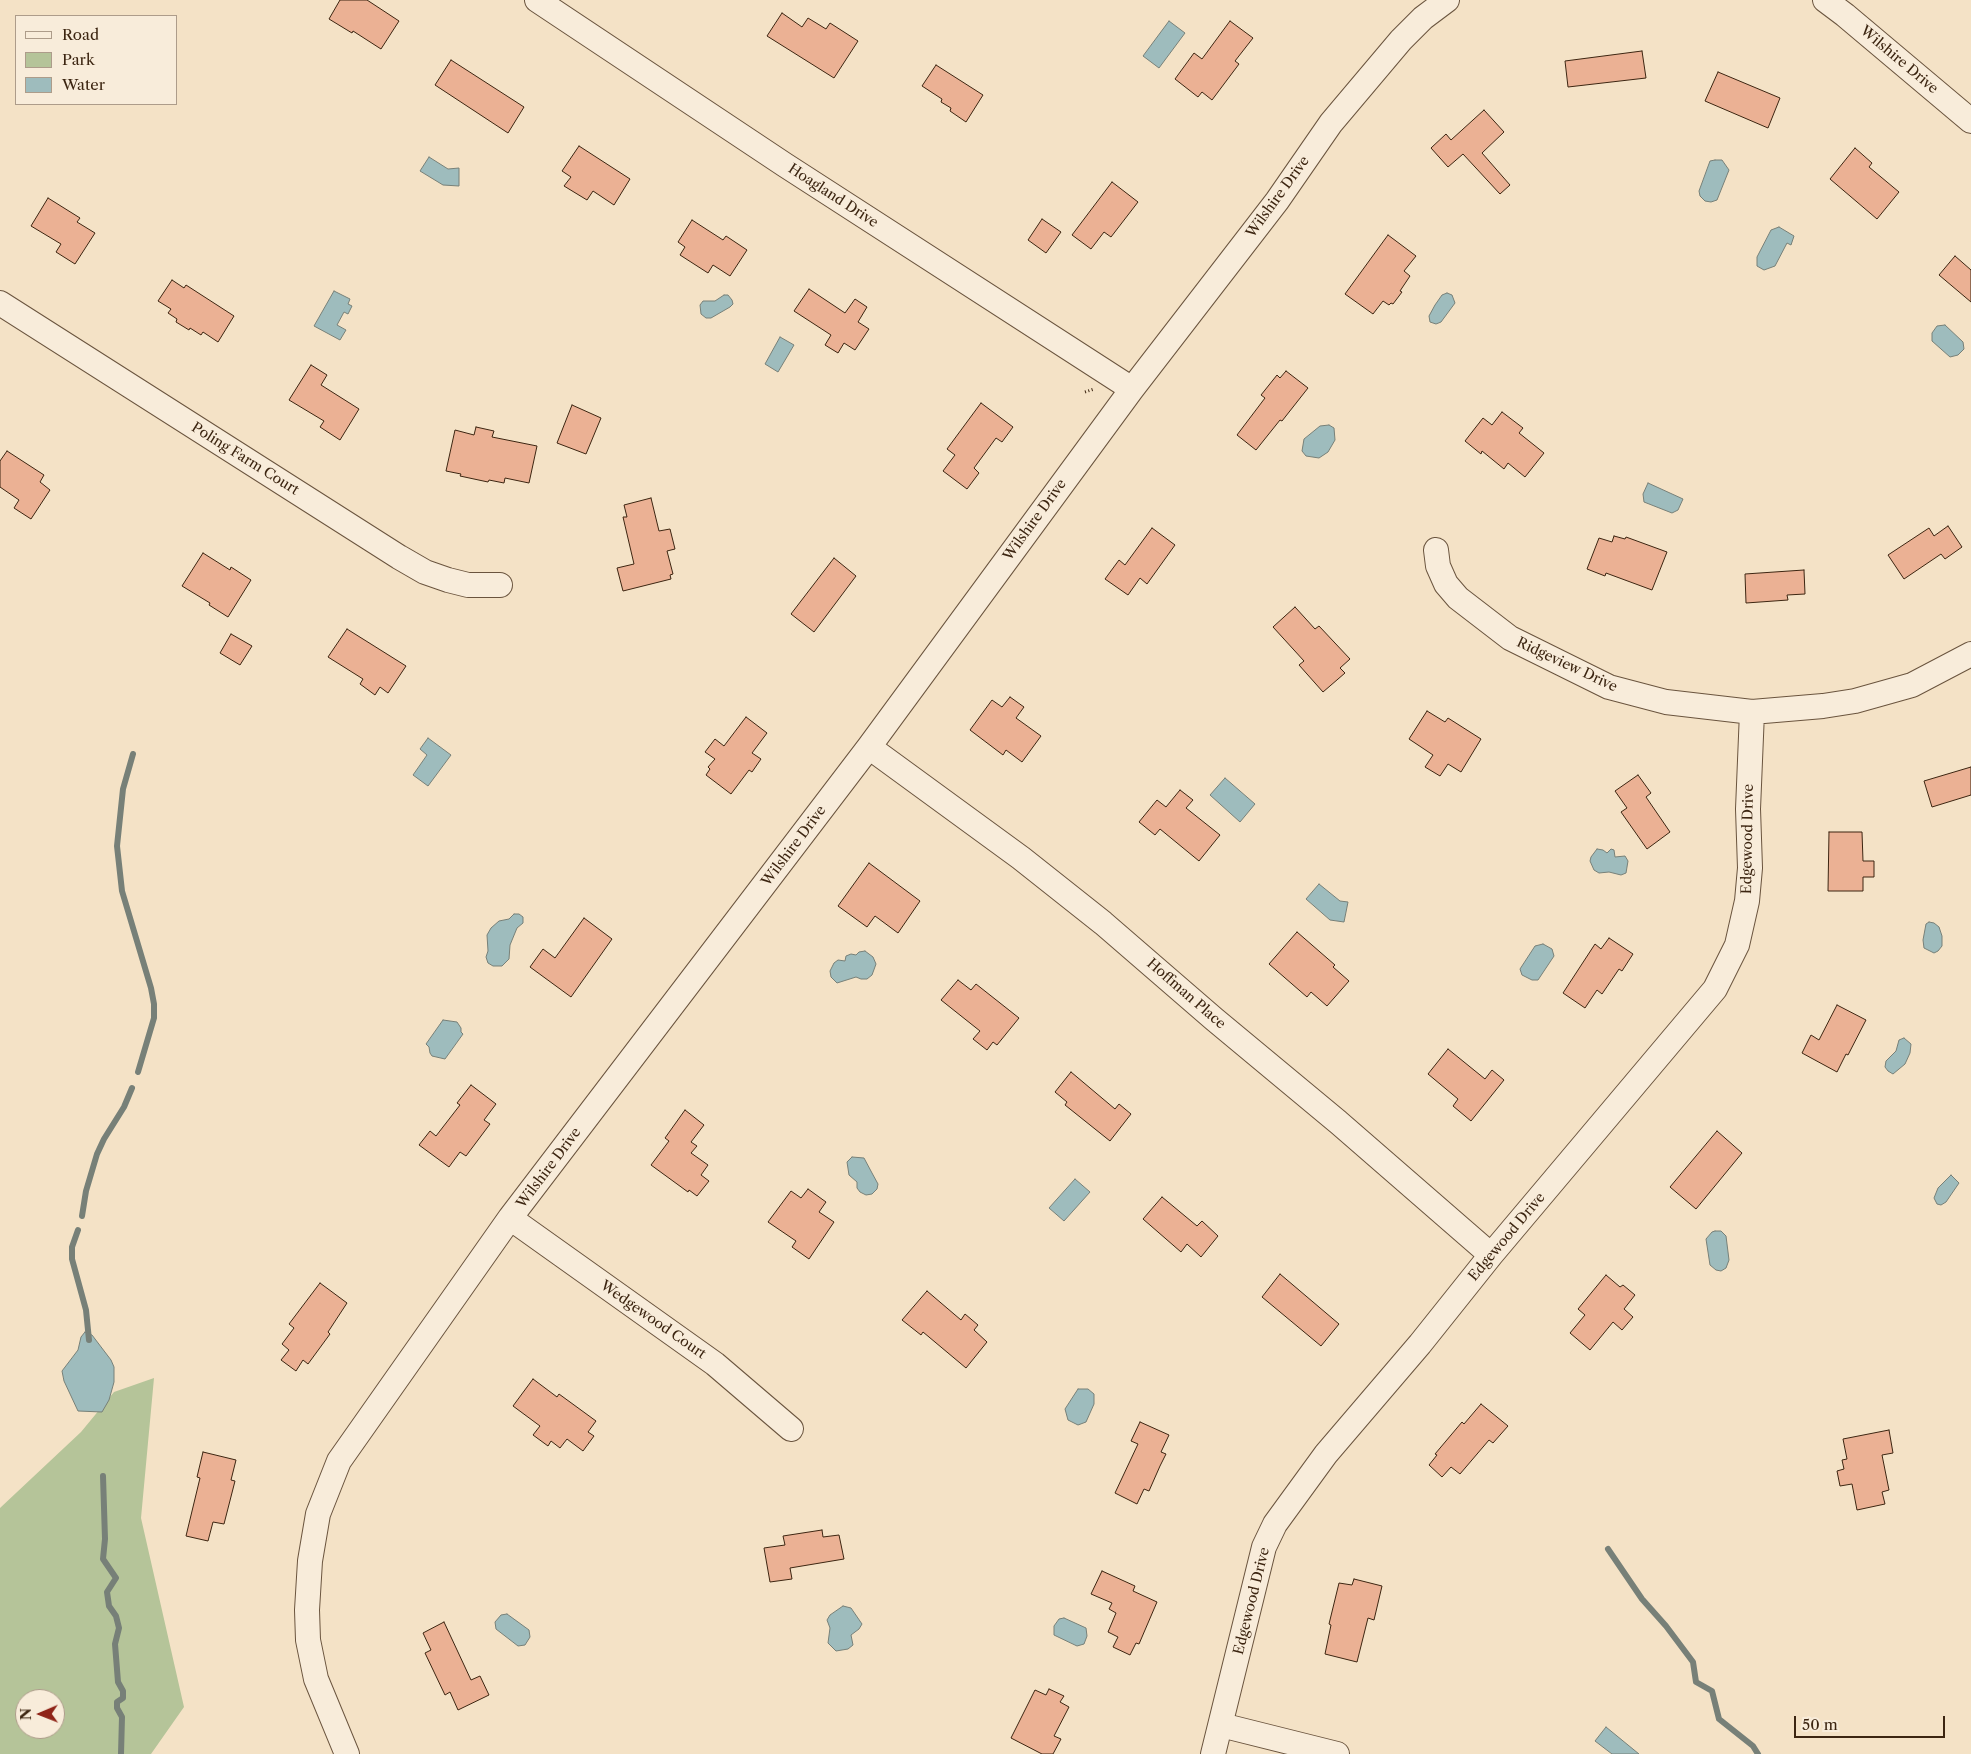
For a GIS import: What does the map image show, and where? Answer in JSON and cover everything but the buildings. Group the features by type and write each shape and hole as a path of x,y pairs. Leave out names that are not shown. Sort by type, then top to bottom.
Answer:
{"street":[{"name":"Hoagland Drive","path":"537,0 784,165 1132,389"},
{"name":"Wilshire Drive","path":"348,1754 316,1679 308,1640 307,1610 310,1560 318,1514 339,1460 510,1218 869,747 1132,389 1277,201 1331,123 1401,40 1423,18 1447,0"},
{"name":"Wilshire Drive","path":"1825,0 1971,121"},
{"name":"Poling Farm Court","path":"0,303 405,561 425,572 448,580 468,585 500,585"},
{"name":"Ridgeview Drive","path":"1436,550 1438,566 1446,584 1458,598 1510,638 1609,687 1666,702 1752,712 1824,706 1855,701 1912,685 1971,654"},
{"name":"Edgewood Drive","path":"1213,1754 1264,1548 1275,1524 1326,1454 1420,1344 1491,1255 1715,989 1736,945 1747,901 1750,868 1748,809 1752,712"},
{"name":"Hoffman Place","path":"869,747 1021,858 1103,923 1214,1019 1345,1128 1491,1255"},
{"name":"Wedgewood Court","path":"510,1218 715,1364 791,1429"},
{"path":"1221,1725 1337,1754"}],"green space":[{"path":"154,1378 141,1518 184,1707 151,1754 0,1754 0,1508 81,1432 114,1392"}],"water":[{"path":"1169,21 1185,33 1159,68 1143,56"},
{"path":"429,157 448,169 459,168 459,186 443,185 420,171"},
{"path":"1722,160 1729,170 1717,200 1705,201 1700,196 1699,191 1710,161"},
{"path":"1779,227 1794,236 1791,245 1787,243 1775,266 1764,270 1757,266 1757,257 1771,230"},
{"path":"334,291 350,299 348,304 352,306 348,314 344,312 337,325 346,330 340,340 314,326"},
{"path":"1447,293 1452,295 1455,303 1441,322 1436,324 1430,322 1429,316 1435,305 1442,295"},
{"path":"724,295 728,295 732,300 733,304 730,307 711,318 706,318 701,314 700,305 703,301 715,301"},
{"path":"1945,325 1963,342 1964,349 1958,355 1950,357 1932,341 1932,333 1937,326"},
{"path":"780,337 794,345 778,372 765,364"},
{"path":"1329,425 1334,428 1335,440 1328,452 1319,458 1306,456 1302,451 1304,439 1320,426"},
{"path":"1648,483 1683,499 1678,510 1672,513 1644,502 1643,494"},
{"path":"428,738 451,755 428,786 413,775 427,755 420,749"},
{"path":"1225,778 1255,804 1240,822 1210,795"},
{"path":"1597,849 1607,853 1611,849 1614,850 1615,857 1625,856 1628,861 1626,873 1621,875 1609,872 1599,873 1594,870 1590,861"},
{"path":"1319,884 1340,901 1348,902 1344,922 1330,920 1306,899"},
{"path":"514,914 519,914 523,917 523,923 517,928 510,945 509,959 502,966 493,966 488,963 486,957 488,951 487,935 491,928 499,921 509,919"},
{"path":"1929,922 1939,927 1942,936 1942,946 1934,953 1924,948 1923,940 1926,924"},
{"path":"1543,944 1552,949 1554,956 1538,980 1532,980 1522,975 1520,969 1535,946"},
{"path":"865,951 873,957 876,964 872,975 867,979 856,977 837,983 831,977 830,971 834,963 838,960 845,961 846,956 851,954 856,955 859,952"},
{"path":"443,1020 457,1022 463,1034 445,1059 432,1056 426,1044"},
{"path":"1904,1038 1911,1044 1910,1053 1905,1064 1893,1074 1885,1067 1886,1061 1896,1051 1899,1040"},
{"path":"852,1157 864,1158 878,1184 877,1189 872,1194 866,1195 860,1192 857,1188 857,1182 849,1175 847,1162"},
{"path":"1951,1175 1959,1183 1946,1202 1941,1205 1937,1204 1934,1198 1938,1188"},
{"path":"1075,1179 1090,1192 1064,1221 1049,1208"},
{"path":"1715,1231 1721,1231 1726,1236 1729,1260 1726,1268 1721,1271 1716,1270 1710,1265 1706,1239"},
{"path":"85,1332 92,1335 114,1367 114,1382 109,1400 102,1412 78,1411 64,1381 62,1371 78,1350 81,1337"},
{"path":"1078,1389 1088,1389 1094,1394 1094,1404 1086,1422 1078,1425 1068,1420 1065,1409"},
{"path":"843,1606 851,1608 862,1624 851,1635 853,1645 848,1649 836,1651 828,1643 830,1628 827,1620 830,1615"},
{"path":"507,1614 529,1630 530,1637 525,1645 518,1646 496,1629 495,1622 501,1615"},
{"path":"1064,1618 1086,1628 1087,1636 1084,1644 1077,1646 1054,1635 1054,1626 1059,1619"},
{"path":"1606,1727 1639,1754 1612,1754 1595,1741"}],"waterway":[{"path":"133,754 123,789 117,846 122,891 154,1004 154,1018 138,1072"},
{"path":"82,1216 86,1191 97,1154 124,1107 132,1088"},
{"path":"78,1230 72,1247 72,1259 86,1310 89,1340"},
{"path":"103,1476 105,1539 103,1559 116,1578 107,1592 109,1606 116,1616 119,1628 115,1644 118,1682 123,1691 123,1698 117,1702 117,1708 122,1717 121,1754"},
{"path":"1608,1549 1642,1599 1666,1626 1693,1662 1696,1682 1712,1691 1719,1719 1753,1746 1758,1754"}]}
